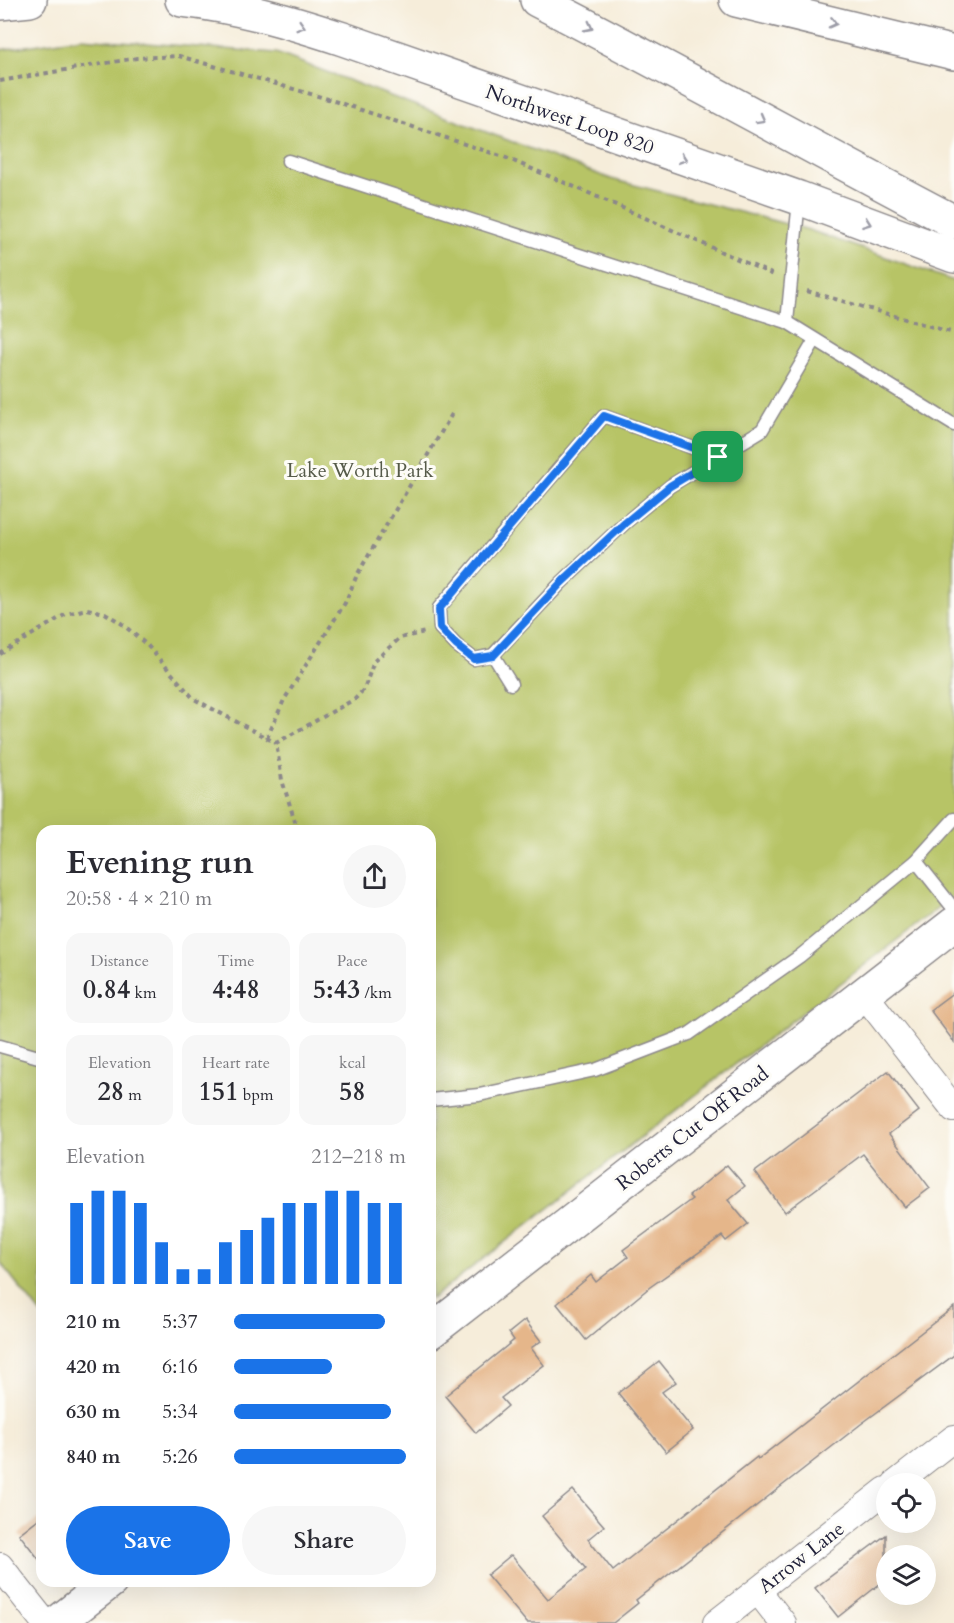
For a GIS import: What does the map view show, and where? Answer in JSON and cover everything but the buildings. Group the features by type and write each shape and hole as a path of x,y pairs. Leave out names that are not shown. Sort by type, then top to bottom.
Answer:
{"main road":[{"path":"0,3 30,0"},
{"name":"Northwest Loop 820","path":"182,0 249,12 305,27 799,198 954,256"},
{"path":"537,0 666,66 954,222"},
{"path":"735,0 954,53"},
{"name":"Roberts Cut Off Road","path":"436,1327 954,924"},
{"path":"57,1623 103,1587"}],"street":[{"path":"864,994 954,1109"},
{"path":"909,1473 954,1438"},
{"name":"Arrow Lane","path":"716,1623 876,1498"},
{"path":"0,1566 45,1623"},
{"path":"758,1591 783,1623"}],"lane":[{"path":"288,161 787,322 954,425"},
{"path":"787,322 799,198"},
{"path":"718,457 604,416 439,609 440,628 474,659 493,656 561,583 625,523 670,486 718,457 762,429 815,340"},
{"path":"493,656 511,684"},
{"path":"436,1099 480,1095 595,1070 689,1034 800,956 916,861 954,819"},
{"path":"916,861 954,909"},
{"path":"0,1046 36,1056"}],"path":[{"path":"0,81 137,58 179,56 328,99 504,157 624,208 816,295 954,333"},
{"path":"267,738 284,700 345,603 357,575 452,414"},
{"path":"0,654 66,614 87,609 105,613 122,622 147,645 194,699 276,743"},
{"path":"276,743 355,699 364,689 374,661 400,638 440,628"},
{"path":"276,743 282,780 296,825"}],"green space":[{"name":"Lake Worth Park","path":"81,38 276,53 611,179 806,229 954,281 954,896 436,1295 436,825 36,825 36,1308 0,1262 0,50"}],"route":[{"path":"604,416 718,457 670,486 625,523 561,583 493,656 474,659 440,628 439,609 604,416"}]}
